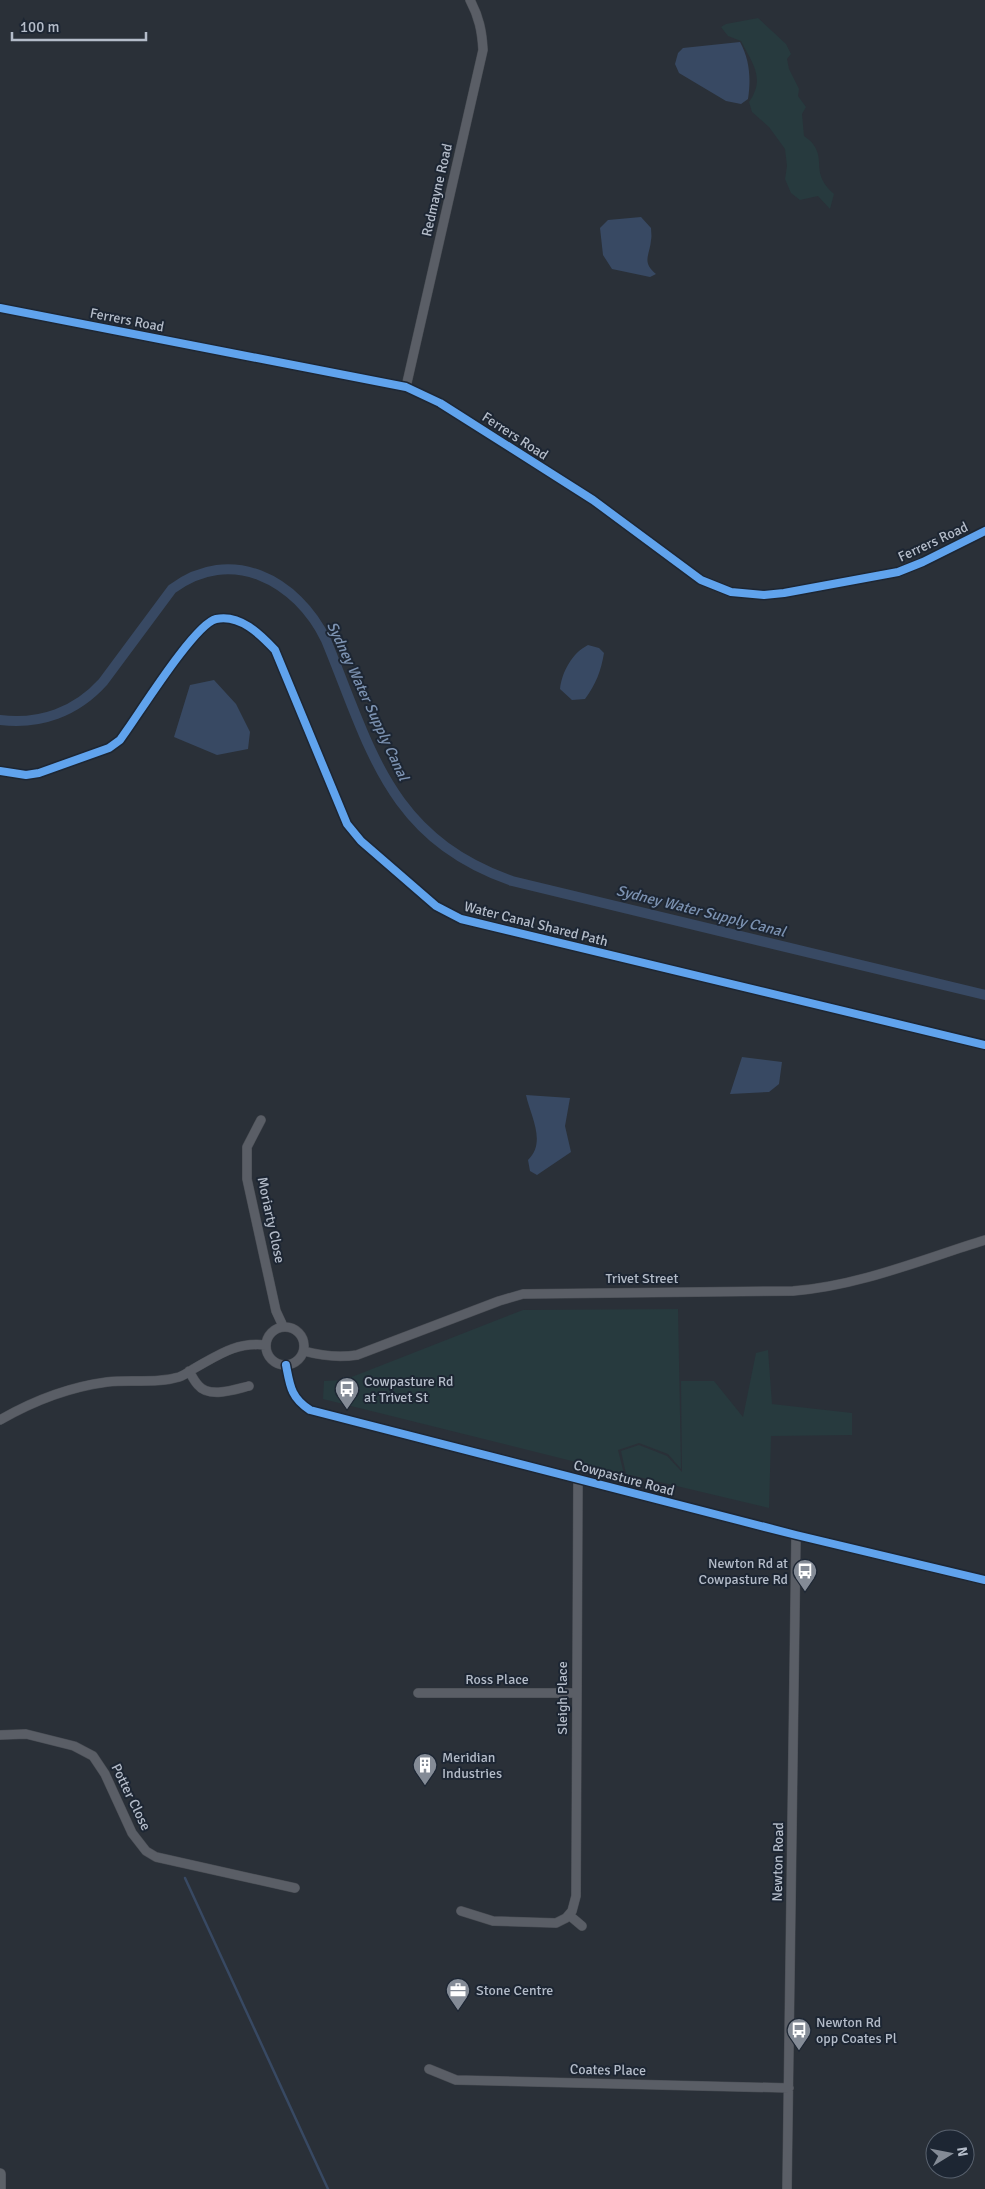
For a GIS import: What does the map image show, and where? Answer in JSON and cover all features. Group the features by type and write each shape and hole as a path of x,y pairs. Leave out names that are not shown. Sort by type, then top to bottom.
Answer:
{"main road":[{"path":"0,2174 0,2189"}],"street":[{"name":"Redmayne Road","path":"406,387 483,50 482,31 478,15 470,0"},
{"name":"Ferrers Road","path":"0,308 406,387 440,403 593,500 701,580 731,592 749,595 774,594 898,572 923,562 985,531"},
{"name":"Moriarty Close","path":"261,1120 248,1147 247,1179 276,1310 283,1326"},
{"name":"Trivet Street","path":"304,1351 320,1356 341,1357 356,1355 499,1301 523,1294 793,1291 820,1288 860,1279 985,1240"},
{"path":"283,1326 289,1326 301,1334 305,1345 304,1351 297,1361 286,1366 274,1362 269,1357 266,1345 271,1332 283,1326"},
{"path":"0,1420 44,1398 77,1388 107,1382 159,1381 181,1376 233,1347 252,1343 266,1345"},
{"name":"Cowpasture Road","path":"286,1366 294,1396 299,1403 310,1410 796,1535 985,1580"},
{"path":"189,1371 198,1385 208,1391 224,1391 250,1386"},
{"name":"Sleigh Place","path":"569,1915 574,1907 576,1896 578,1479"},
{"name":"Newton Road","path":"787,2189 796,1535"},
{"name":"Ross Place","path":"418,1693 576,1693"},
{"name":"Potter Close","path":"0,1735 26,1734 74,1746 93,1756 105,1774 132,1833 138,1843 151,1854 295,1888"},
{"path":"461,1910 484,1920 498,1922 552,1923 562,1921 569,1915 582,1926"},
{"name":"Coates Place","path":"429,2069 456,2080 789,2088"}],"green space":[{"path":"758,18 786,44 791,54 787,59 789,69 799,89 798,96 806,107 802,114 804,136 817,150 822,180 834,194 830,209 818,196 800,200 791,193 785,179 787,166 785,149 769,127 752,112 749,102 756,85 756,71 741,41 728,36 721,27 726,24"},
{"path":"678,1309 681,1469 668,1454 639,1443 618,1450 624,1474 323,1399 324,1381 344,1380 523,1310"},
{"path":"768,1350 772,1404 852,1413 852,1435 771,1436 769,1508 626,1474 621,1451 639,1445 667,1456 682,1472 681,1381 714,1381 743,1417 756,1353"}],"water":[{"path":"740,42 748,63 749,77 748,99 741,104 726,101 679,73 675,64 678,53 683,48"},
{"path":"641,217 651,228 648,262 651,270 656,274 650,277 612,269 603,255 600,228 608,220"},
{"path":"588,645 599,648 604,653 598,677 585,699 572,700 560,689 563,676 577,653"},
{"path":"214,680 236,704 250,732 248,749 217,755 174,737 190,685"},
{"path":"742,1057 782,1062 779,1084 769,1092 730,1094"},
{"path":"526,1095 570,1098 565,1126 571,1152 537,1175 530,1171 528,1160 534,1153 537,1137"}],"waterway":[{"name":"Sydney Water Supply Canal","path":"0,720 15,721 43,718 69,709 103,682 172,589 194,576 217,570 239,570 260,576 280,586 298,601 313,619 326,640 372,753 389,785 411,814 437,840 470,862 512,881 985,995"},
{"path":"185,1878 328,2189"}],"cycle path":[{"path":"0,308 406,387 440,403 593,500 701,580 731,592 764,595 784,593 898,572 923,562 985,531"},
{"name":"Water Canal Shared Path","path":"0,771 26,775 39,773 109,748 120,740 169,669 195,636 207,624 216,619 233,619 256,632 275,650 347,824 361,841 436,906 461,919 985,1045"},
{"path":"286,1365 292,1391 299,1401 310,1410 796,1535 985,1580"}],"place":[{"name":"Cowpasture Rd at Trivet St","path":"347,1410"},
{"name":"Newton Rd at Cowpasture Rd","path":"805,1592"},
{"name":"Meridian Industries","path":"425,1786"},
{"name":"Stone Centre","path":"458,2011"},
{"name":"Newton Rd opp Coates Pl","path":"799,2051"}]}
